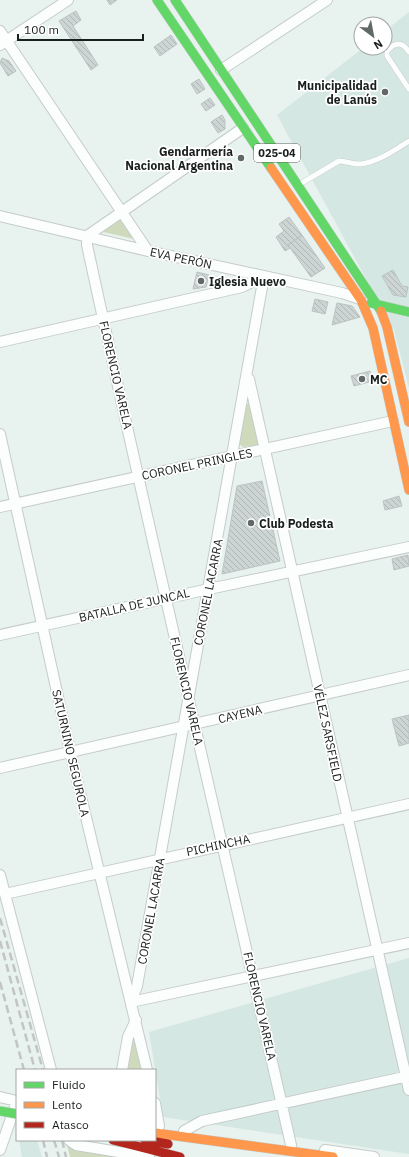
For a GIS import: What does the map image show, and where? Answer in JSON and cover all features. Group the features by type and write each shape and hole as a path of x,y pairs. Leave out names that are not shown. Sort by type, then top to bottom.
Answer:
{"main road":[{"name":"025-04","path":"157,0 361,300 373,328 409,490"},
{"name":"025-04","path":"175,0 379,305 387,326 409,422"},
{"path":"361,300 409,312"},
{"path":"0,1111 16,1114"},
{"path":"156,1128 288,1148 333,1157"},
{"path":"117,1141 180,1157"},
{"path":"151,1141 266,1157"}],"street":[{"path":"3,42 68,0"},
{"path":"221,70 327,0"},
{"path":"0,31 3,42 148,251"},
{"path":"87,236 243,128"},
{"name":"EVA PERÓN","path":"0,216 148,251 342,292 361,300"},
{"name":"FLORENCIO VARELA","path":"87,236 87,245 165,598 254,977 282,1105 288,1148"},
{"path":"0,342 104,320 242,287 264,276"},
{"name":"CORONEL LACARRA","path":"131,1002 137,986 188,695 248,375 264,276"},
{"name":"VÉLEZ SARSFIELD","path":"248,375 409,1090"},
{"name":"CORONEL PRINGLES","path":"0,507 393,421"},
{"name":"SATURNINO SEGUROLA","path":"0,434 70,752 147,1069"},
{"name":"BATALLA DE JUNCAL","path":"0,636 165,598 409,547"},
{"name":"CAYENA","path":"0,768 183,727 320,694 409,675"},
{"name":"PICHINCHA","path":"5,894 160,858 409,804"},
{"path":"0,875 51,1069"},
{"path":"131,1002 409,943"},
{"path":"122,1069 128,1037 136,1020"},
{"path":"184,1131 202,1122 407,1076"},
{"path":"0,1097 16,1101"},
{"path":"0,1150 3,1128 16,1103"},
{"path":"156,1128 184,1131 288,1148 374,1157"},
{"path":"70,1141 76,1145 149,1157"}],"lane":[{"path":"409,52 405,46 399,43 392,44 387,51 387,56 409,89"},
{"path":"298,185 339,161 359,164 368,163 386,155 409,141"}],"shaded area":[{"path":"409,12 409,388 394,330 277,115 353,56 393,56 393,25"},
{"path":"409,958 409,1154 163,1117 149,1032"},
{"path":"19,1141 37,1141 42,1157 22,1157"}],"green space":[{"path":"120,217 134,239 99,231"},
{"path":"249,403 253,404 261,441 258,445 243,447 239,444 246,405"},
{"path":"136,1039 142,1069 127,1069 133,1041"},
{"path":"67,1145 130,1157 70,1157"}],"building":[{"path":"107,0 117,0 110,5"},
{"path":"76,11 81,20 73,26 98,65 91,70 59,21"},
{"path":"171,35 177,44 160,56 154,47"},
{"path":"2,58 9,61 16,71 8,76 0,63"},
{"path":"199,79 205,89 197,94 191,84"},
{"path":"210,98 215,105 206,111 201,104"},
{"path":"222,115 225,120 225,129 218,133 211,122"},
{"path":"289,217 302,235 288,245 290,248 285,251 276,237 284,231 279,224"},
{"path":"302,235 325,268 311,277 288,245"},
{"path":"393,270 402,286 408,287 406,297 393,295 382,276"},
{"name":"Iglesia Nuevo","path":"197,272 209,275 206,287 193,289"},
{"path":"315,299 328,302 325,314 312,311"},
{"path":"337,303 352,306 360,317 332,325"},
{"name":"MC","path":"370,371 373,381 354,386 351,376"},
{"name":"Club Podesta","path":"262,481 280,561 222,574 237,486"},
{"path":"399,496 402,506 385,510 383,501"},
{"path":"408,555 409,566 394,570 392,559"},
{"path":"409,715 409,743 399,746 392,719"}],"railway":[{"path":"0,918 43,1069"},
{"path":"0,941 35,1069"},
{"path":"0,982 24,1069"},
{"path":"43,1141 47,1157"},
{"path":"54,1141 59,1157"},
{"path":"62,1141 66,1157"}],"traffic: fast":[{"path":"157,0 271,168"},
{"path":"175,0 381,311"},
{"path":"371,303 409,312"},
{"path":"0,1111 16,1114"}],"traffic: slow":[{"path":"271,168 361,300 373,328 409,490"},
{"path":"381,311 387,327 409,422"},
{"path":"156,1133 333,1157"}],"traffic: jam":[{"path":"117,1141 180,1157"},
{"path":"151,1141 168,1144"}],"place":[{"name":"Municipalidad de Lanús","path":"385,92"},
{"name":"Gendarmería Nacional Argentina","path":"241,158"},
{"name":"Iglesia Nuevo","path":"201,281"},
{"name":"MC","path":"362,379"},
{"name":"Club Podesta","path":"251,523"}]}
